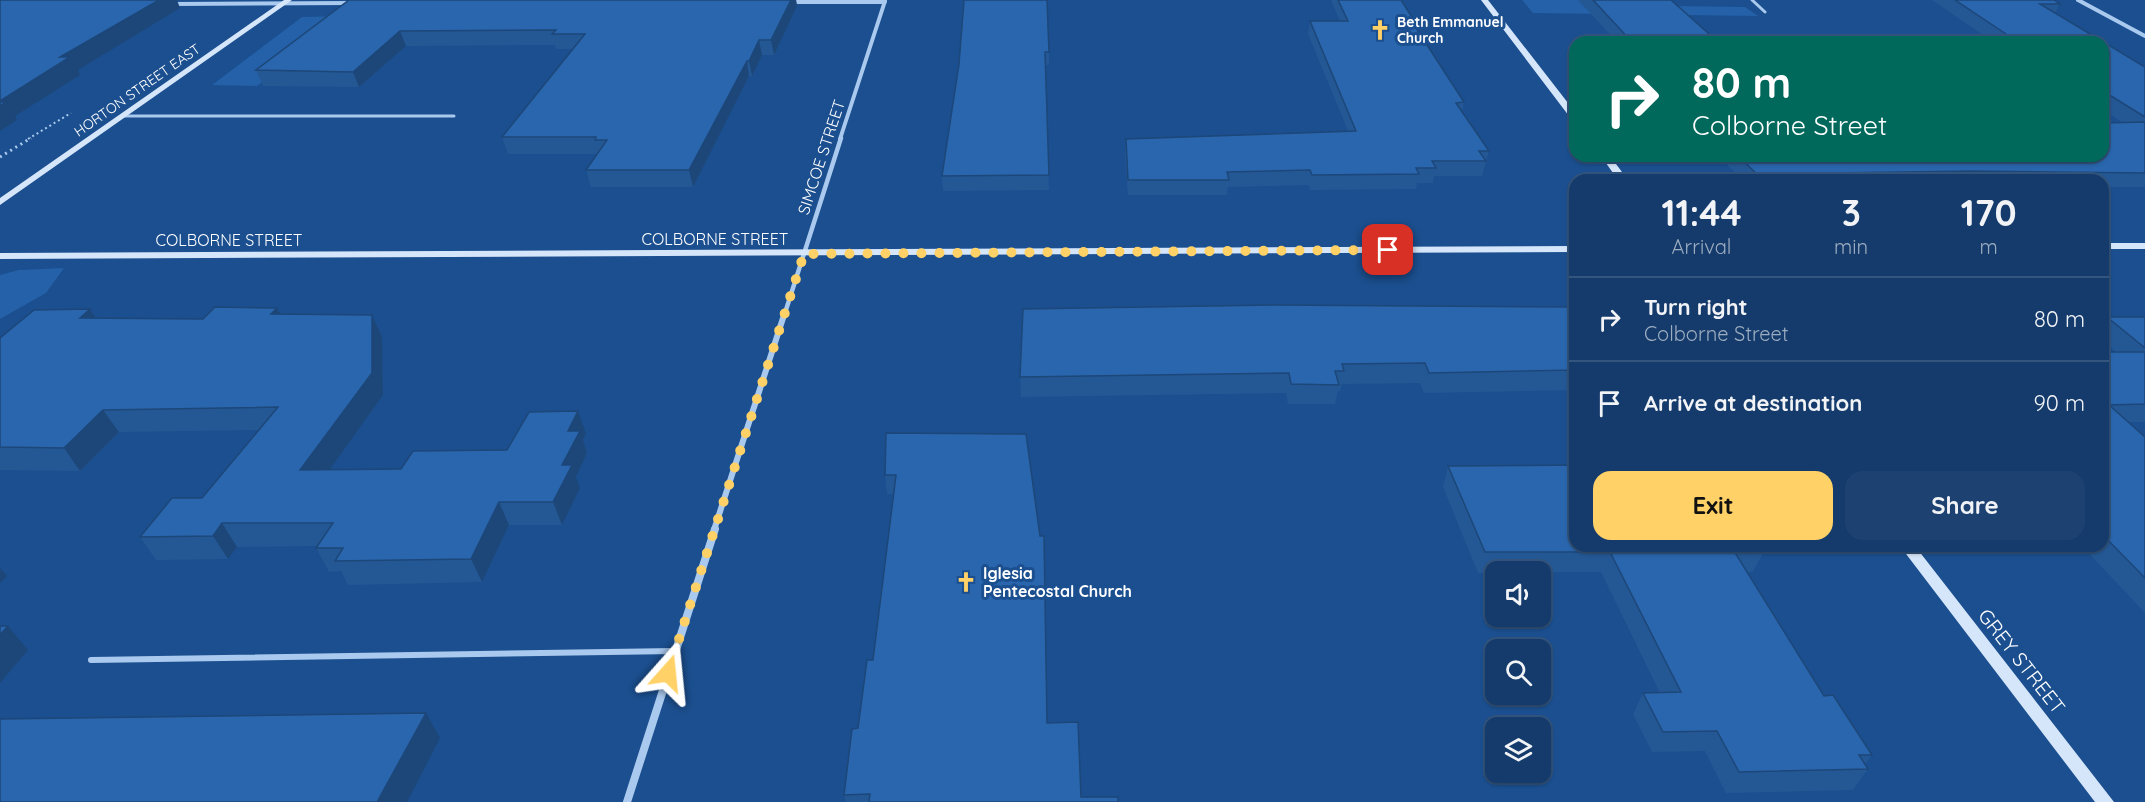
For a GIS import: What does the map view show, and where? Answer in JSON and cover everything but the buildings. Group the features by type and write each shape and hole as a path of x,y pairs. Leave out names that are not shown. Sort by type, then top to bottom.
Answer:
{"street":[{"path":"1484,0 1569,110"},
{"path":"2078,0 2145,36"},
{"path":"789,2 885,1"},
{"name":"SIMCOE STREET","path":"627,802 885,1"},
{"name":"HORTON STREET EAST","path":"0,202 286,2"},
{"path":"161,4 357,3"},
{"path":"2109,246 2145,246"},
{"name":"COLBORNE STREET","path":"0,256 1569,249"},
{"name":"GREY STREET","path":"1912,552 2105,802"}],"lane":[{"path":"1752,0 1765,12"},
{"path":"123,116 454,116"},
{"path":"91,660 675,651"}],"shaded area":[{"path":"1522,0 1668,0 1675,6 1745,7 1758,16 1533,13"},
{"path":"349,16 257,86 212,85 302,17"},
{"path":"64,268 46,293 0,319 0,275 19,270"}],"place":[{"name":"Beth Emmanuel Church","path":"1380,30"},
{"name":"Iglesia Pentecostal Church","path":"966,582"}],"route":[{"path":"668,673 804,254 1388,250"}]}
